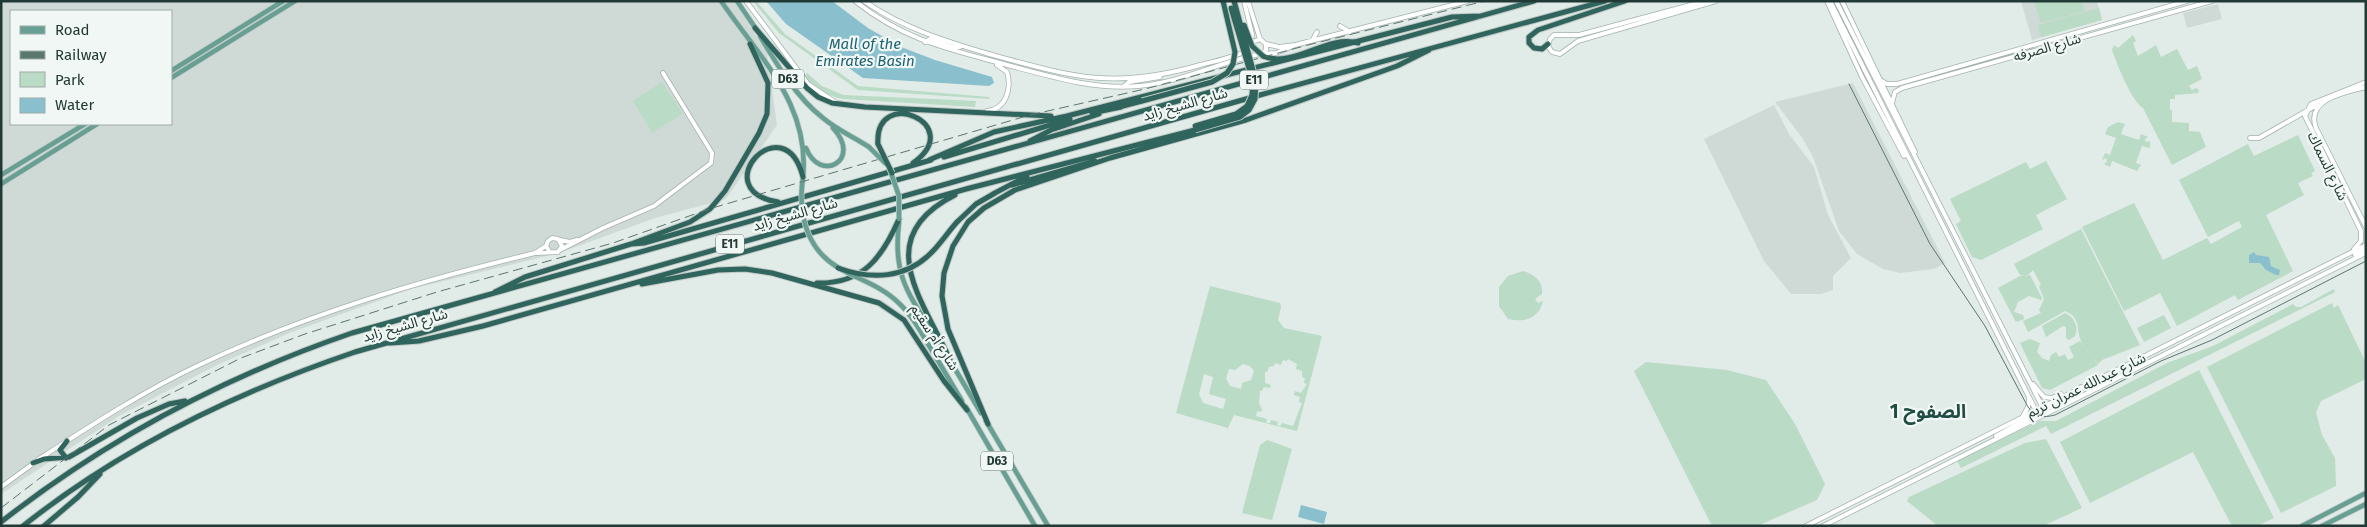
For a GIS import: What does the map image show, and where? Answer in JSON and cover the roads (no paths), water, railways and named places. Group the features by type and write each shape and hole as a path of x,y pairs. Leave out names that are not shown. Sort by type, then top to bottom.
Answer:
{"highway":[{"path":"1024,145 1051,130 1121,107 1212,82 1227,73 1233,64 1235,52 1223,1"},
{"path":"1195,128 1236,114 1246,106 1252,95 1253,82 1229,1"},
{"path":"1235,1 1252,46 1262,55 1279,59 1344,41 1359,43"},
{"path":"838,268 857,274 876,276 905,270 930,255 957,222 976,204 1023,178 1110,152 1126,145 1240,117 1249,110 1255,99 1256,81 1235,1"},
{"name":"شارع الشيخ زايد","path":"1,522 79,465 188,401 242,376 324,343 380,325 1534,1"},
{"name":"شارع الشيخ زايد","path":"23,526 102,471 164,435 238,397 308,368 384,342 1435,46 1604,1"},
{"path":"1548,44 1542,48 1534,48 1530,45 1529,37 1538,30 1625,1"},
{"path":"930,160 994,132 1091,110 1452,18 1484,16"},
{"path":"755,28 810,92 827,102 841,105 1039,117 1091,110"},
{"path":"490,295 525,277 631,244 697,218 716,204 761,128 768,109 769,93 767,78 750,44"},
{"path":"993,194 1017,184 1246,120 1397,66 1435,46"},
{"path":"631,244 644,242 1080,116 1121,107"},
{"path":"892,173 878,144 880,130 891,117 904,113 919,118 929,131 929,144 923,155 911,165"},
{"path":"781,202 764,198 752,189 748,180 748,171 754,158 761,151 770,148 785,150 796,159 804,177"},
{"path":"384,342 412,342 448,335 629,286 966,189 1110,152"},
{"path":"988,424 980,400 948,329 944,312 943,280 953,246 973,217 1002,196 1110,158"},
{"path":"950,360 914,288 909,271 909,254 915,233 927,214 944,200 966,189"},
{"path":"807,282 833,282 858,274 879,257 893,234 899,219"},
{"path":"629,286 732,268 758,270 872,300 893,310 909,326 944,381 967,410"},
{"path":"33,463 44,459 66,458 137,418 169,404 188,401"},
{"path":"66,458 60,450 67,441"},
{"path":"44,526 78,497 102,471"}],"main road":[{"path":"172,70 283,1"},
{"path":"172,77 295,1"},
{"name":"شارع أم سقيم","path":"721,1 788,96 797,116 803,140 805,161 801,206 807,232 822,255 838,268 886,292 904,308 918,327 1035,526"},
{"name":"شارع أم سقيم","path":"737,1 801,96 829,123 869,147 880,156 892,173 899,196 896,246 897,264 909,292 1048,526"},
{"path":"803,140 809,156 815,163 826,166 838,163 844,153 844,144 829,123"},
{"path":"1,176 83,125"},
{"path":"1,184 95,125"},
{"path":"2302,526 2366,493"},
{"path":"2322,526 2366,504"}],"street":[{"path":"746,1 808,84 841,105"},
{"path":"855,1 889,24 925,42 976,58 1076,82 1124,86 1157,83 1256,55 1281,51 1295,44"},
{"path":"864,1 908,26 962,46 1059,74 1100,79 1136,79 1164,75"},
{"path":"1244,1 1250,25 1251,49 1256,55"},
{"path":"1248,1 1260,39 1266,44 1275,47 1350,32 1468,1"},
{"path":"1705,1 1579,35 1557,34 1550,38 1548,44 1552,52 1560,54 1578,41 1716,1"},
{"path":"1823,526 1991,441 1998,434 2037,414 1829,1"},
{"path":"1829,1 1879,112 1920,181"},
{"path":"1836,1 2028,380 2042,407 2048,413"},
{"path":"1842,1 1892,103 1925,178"},
{"name":"شارع الصرفه","path":"1880,80 1887,84 1897,84 2187,1"},
{"name":"شارع الصرفه","path":"1892,103 1895,92 1902,88 2212,1"},
{"path":"1228,33 1250,25"},
{"path":"1340,26 1350,32"},
{"path":"1312,41 1318,32"},
{"path":"925,42 930,39 952,47 962,46"},
{"path":"1252,42 1260,39"},
{"path":"1262,55 1266,50 1266,44"},
{"path":"1124,86 1129,82 1152,80 1251,49"},
{"path":"958,112 993,110 1003,102 1007,94 1008,76 1004,69 976,58"},
{"path":"1025,70 1027,65"},
{"path":"1,487 67,441 174,378 259,339 311,319 431,280 535,253 549,251 554,253 654,206 711,163 712,153 663,73"},
{"path":"2305,112 2311,104 2323,98 2366,82"},
{"path":"2250,138 2259,138 2291,118 2321,103 2366,87"},
{"name":"شارع السماك","path":"2321,103 2314,114 2314,124 2366,227"},
{"name":"شارع السماك","path":"2305,112 2307,124 2361,231 2361,241 2352,252"},
{"path":"2291,118 2298,118 2307,124"},
{"path":"535,253 546,246 550,239 570,242 582,239"},
{"path":"558,239 562,246 560,250"},
{"name":"شارع عبدالله عمران تريم","path":"2037,414 2042,407 2073,391 2366,245"},
{"path":"546,246 549,251"},
{"name":"شارع عبدالله عمران تريم","path":"1806,526 2020,418 2048,413 2348,262 2366,251"},
{"path":"2028,380 2040,395 2048,398 2073,391"},
{"path":"2048,413 2048,408 2077,393 2081,387"},
{"path":"2020,418 2027,410 2029,397"}],"water":[{"name":"Mall of the Emirates Basin","path":"766,1 832,1 868,28 901,47 935,60 992,77 994,83 989,86 863,78 786,24"},
{"path":"2254,252 2256,255 2269,257 2271,266 2280,270 2279,275 2266,270 2260,263 2249,263 2249,255"},
{"path":"1301,505 1327,512 1324,524 1298,517"}],"tram line":[{"path":"1849,84 1930,244 1985,326 2028,407 2033,413 2040,416 2055,415 2161,361 2212,340 2366,261"}],"railway":[{"path":"1,508 109,425 241,358 305,334 437,292 613,243 709,209 1030,115 1145,89 1308,45 1485,1"}],"district":[{"name":"الصفوح 1","path":"1928,411"}]}
